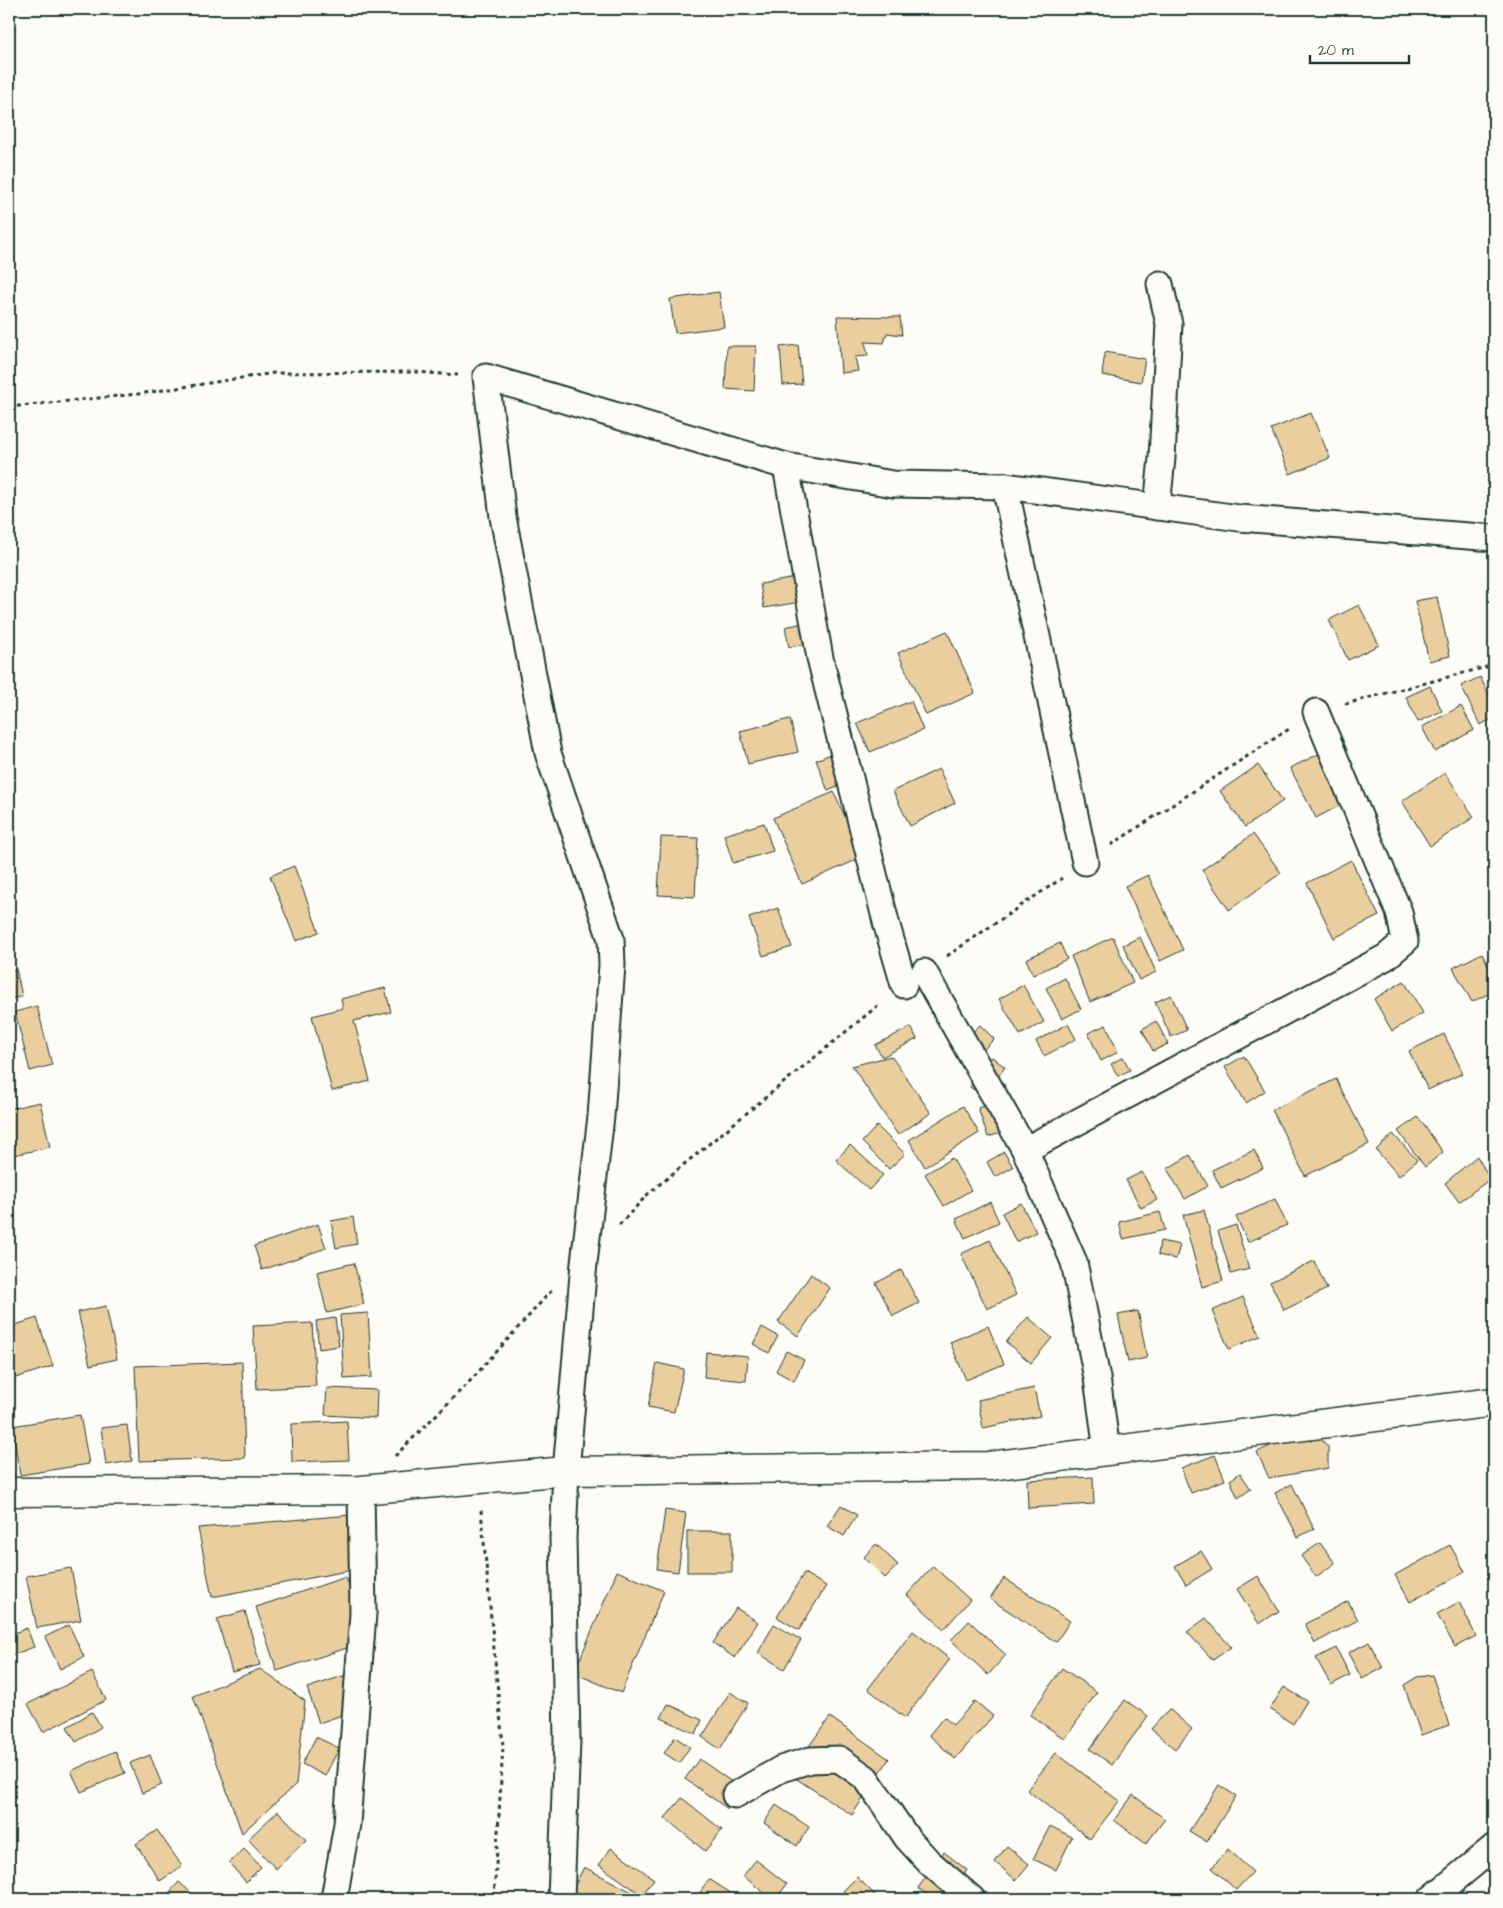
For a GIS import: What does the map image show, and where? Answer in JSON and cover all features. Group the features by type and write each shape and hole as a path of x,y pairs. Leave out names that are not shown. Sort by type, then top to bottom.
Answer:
{"street":[{"path":"1157,507 1162,458 1168,324 1160,284"},
{"path":"561,1899 568,1740 563,1538 566,1471 584,1263 601,1116 612,965 611,939 548,754 503,517 486,377 786,466 893,484 1005,486 1239,518 1494,538"},
{"path":"786,466 795,526 820,658 887,926 914,978 1026,1150 1074,1262 1096,1378 1107,1451"},
{"path":"1005,486 1085,862"},
{"path":"1026,1150 1386,957 1405,941 1399,912 1316,712"},
{"path":"9,1492 360,1490 566,1471 989,1466 1494,1402"},
{"path":"334,1899 346,1824 363,1614 360,1490"},
{"path":"734,1795 781,1770 810,1760 839,1759 866,1778 907,1838 929,1862 972,1899"},
{"path":"1431,1899 1494,1847"}],"path":[{"path":"9,407 138,394 274,373 414,372 486,377"},
{"path":"616,1228 648,1193 914,978 1237,760 1316,712 1494,665"},
{"path":"360,1490 472,1379 555,1286 584,1263"},
{"path":"479,1479 502,1746 494,1899"}],"building":[{"path":"719,292 724,327 675,333 670,299"},
{"path":"837,316 900,317 902,335 887,333 884,343 865,342 868,356 855,357 858,371 841,373"},
{"path":"798,345 802,384 783,385 780,347"},
{"path":"727,346 756,346 754,391 725,389"},
{"path":"1105,352 1145,359 1141,382 1102,375"},
{"path":"1311,413 1330,458 1290,474 1271,429"},
{"path":"796,578 800,602 764,608 760,584"},
{"path":"1437,597 1450,656 1429,661 1415,601"},
{"path":"1359,605 1379,645 1348,660 1329,620"},
{"path":"822,619 826,640 789,647 785,627"},
{"path":"947,631 975,693 926,715 898,653"},
{"path":"1480,677 1494,705 1494,718 1480,725 1461,686"},
{"path":"1430,686 1442,711 1418,722 1406,697"},
{"path":"911,701 923,730 870,752 857,723"},
{"path":"1461,706 1474,730 1435,752 1422,727"},
{"path":"790,719 798,752 748,764 740,731"},
{"path":"848,747 860,777 828,791 816,760"},
{"path":"1323,752 1348,801 1316,818 1290,768"},
{"path":"1258,765 1283,801 1245,827 1220,791"},
{"path":"939,769 955,803 910,826 893,791"},
{"path":"1445,773 1474,817 1430,846 1402,801"},
{"path":"834,792 863,857 802,884 773,818"},
{"path":"764,823 773,851 733,863 724,835"},
{"path":"1253,834 1281,873 1229,910 1202,870"},
{"path":"661,837 698,838 695,897 658,895"},
{"path":"1351,860 1379,916 1334,938 1307,883"},
{"path":"294,866 319,932 296,941 270,876"},
{"path":"1148,875 1183,950 1160,961 1125,886"},
{"path":"778,908 792,947 763,956 749,918"},
{"path":"1113,937 1133,983 1090,1002 1071,956"},
{"path":"1140,937 1156,972 1139,980 1123,945"},
{"path":"1060,943 1067,959 1033,975 1026,959"},
{"path":"1482,953 1494,977 1494,991 1472,1002 1453,968"},
{"path":"16,969 22,996 9,1000 9,971"},
{"path":"1065,978 1081,1009 1062,1019 1046,988"},
{"path":"1404,981 1423,1013 1392,1031 1374,999"},
{"path":"1023,985 1044,1022 1020,1035 999,999"},
{"path":"385,988 391,1012 354,1021 370,1081 332,1091 312,1016 343,1008 341,999"},
{"path":"1171,995 1187,1030 1171,1037 1155,1002"},
{"path":"1494,1005 1494,1018 1488,1010"},
{"path":"37,1006 52,1065 30,1071 15,1012"},
{"path":"1156,1021 1168,1044 1153,1051 1142,1029"},
{"path":"1068,1024 1076,1039 1044,1056 1036,1041"},
{"path":"980,1025 994,1039 971,1063 956,1048"},
{"path":"1106,1025 1118,1052 1101,1061 1088,1033"},
{"path":"911,1027 917,1039 882,1057 875,1045"},
{"path":"1444,1034 1463,1073 1428,1090 1409,1051"},
{"path":"891,1056 931,1113 898,1135 852,1066"},
{"path":"1244,1056 1265,1091 1246,1103 1225,1067"},
{"path":"992,1057 1005,1067 984,1097 970,1087"},
{"path":"1123,1057 1130,1070 1118,1076 1111,1064"},
{"path":"1336,1079 1369,1144 1305,1176 1272,1110"},
{"path":"40,1102 50,1147 9,1156 9,1109"},
{"path":"993,1103 1004,1132 988,1137 978,1108"},
{"path":"963,1106 979,1133 925,1167 909,1140"},
{"path":"1418,1117 1443,1152 1425,1167 1398,1131"},
{"path":"877,1126 905,1154 889,1169 862,1142"},
{"path":"1393,1134 1417,1160 1399,1176 1376,1150"},
{"path":"850,1145 883,1175 869,1190 836,1160"},
{"path":"1254,1150 1263,1168 1221,1188 1212,1170"},
{"path":"1004,1152 1013,1167 995,1177 987,1162"},
{"path":"1190,1155 1208,1186 1185,1199 1167,1169"},
{"path":"1477,1156 1490,1179 1459,1202 1445,1183"},
{"path":"952,1158 971,1190 944,1206 925,1174"},
{"path":"1142,1172 1157,1200 1141,1208 1126,1180"},
{"path":"1275,1199 1287,1225 1248,1242 1236,1217"},
{"path":"990,1202 999,1222 965,1238 956,1219"},
{"path":"1021,1203 1036,1232 1016,1242 1002,1213"},
{"path":"1204,1210 1223,1281 1202,1287 1183,1215"},
{"path":"1160,1212 1165,1230 1123,1239 1119,1222"},
{"path":"353,1217 357,1244 336,1248 331,1221"},
{"path":"318,1224 326,1248 262,1270 254,1246"},
{"path":"1236,1225 1249,1269 1231,1274 1218,1231"},
{"path":"990,1240 1016,1295 987,1309 961,1254"},
{"path":"1160,1241 1180,1245 1176,1259 1158,1255"},
{"path":"1314,1261 1327,1289 1284,1310 1270,1282"},
{"path":"354,1263 364,1304 327,1313 317,1272"},
{"path":"901,1270 919,1303 893,1316 876,1283"},
{"path":"811,1274 830,1288 798,1336 778,1322"},
{"path":"1243,1297 1260,1336 1229,1349 1212,1311"},
{"path":"106,1306 117,1359 90,1365 78,1312"},
{"path":"1138,1311 1147,1358 1128,1362 1118,1315"},
{"path":"368,1313 372,1377 344,1379 340,1315"},
{"path":"1028,1317 1052,1338 1031,1363 1006,1342"},
{"path":"37,1318 53,1366 9,1380 9,1327"},
{"path":"335,1318 339,1346 319,1349 316,1321"},
{"path":"312,1323 316,1386 257,1389 253,1326"},
{"path":"988,1326 1004,1364 966,1380 950,1342"},
{"path":"762,1327 778,1336 769,1353 753,1344"},
{"path":"786,1351 804,1360 794,1381 776,1371"},
{"path":"706,1352 748,1356 746,1381 704,1377"},
{"path":"242,1362 245,1458 139,1461 135,1366"},
{"path":"657,1363 684,1369 674,1412 648,1407"},
{"path":"327,1388 377,1390 376,1418 325,1415"},
{"path":"1034,1388 1040,1416 983,1428 978,1400"},
{"path":"80,1415 89,1464 20,1475 12,1426"},
{"path":"347,1421 349,1460 292,1462 291,1424"},
{"path":"127,1425 132,1461 106,1465 101,1428"},
{"path":"1311,1427 1328,1447 1328,1468 1269,1478 1257,1452"},
{"path":"1215,1455 1225,1480 1191,1493 1181,1468"},
{"path":"1240,1473 1251,1489 1238,1498 1230,1480"},
{"path":"1093,1477 1094,1504 1028,1508 1027,1480"},
{"path":"1292,1484 1314,1529 1298,1537 1275,1493"},
{"path":"841,1505 857,1515 844,1536 827,1526"},
{"path":"665,1510 686,1513 678,1572 657,1569"},
{"path":"351,1515 352,1570 212,1597 198,1528"},
{"path":"687,1531 732,1531 732,1572 687,1572"},
{"path":"1320,1543 1335,1563 1316,1577 1301,1556"},
{"path":"876,1544 898,1565 885,1578 864,1557"},
{"path":"1450,1545 1465,1572 1410,1602 1395,1575"},
{"path":"1201,1551 1212,1569 1186,1585 1175,1566"},
{"path":"933,1566 970,1600 944,1629 907,1595"},
{"path":"71,1568 81,1620 37,1628 26,1576"},
{"path":"617,1571 664,1591 621,1693 574,1673"},
{"path":"804,1573 826,1586 799,1630 777,1617"},
{"path":"1258,1576 1279,1611 1259,1624 1237,1589"},
{"path":"346,1577 368,1641 277,1671 256,1607"},
{"path":"1004,1578 1070,1621 1056,1642 990,1599"},
{"path":"1348,1601 1358,1620 1315,1643 1305,1624"},
{"path":"1459,1602 1476,1636 1455,1647 1437,1614"},
{"path":"736,1608 758,1622 735,1658 713,1643"},
{"path":"245,1611 260,1665 232,1672 217,1619"},
{"path":"1206,1618 1231,1647 1213,1660 1187,1632"},
{"path":"969,1621 1006,1655 988,1675 951,1640"},
{"path":"774,1624 801,1640 784,1669 758,1653"},
{"path":"69,1625 84,1657 60,1669 45,1637"},
{"path":"27,1628 34,1647 9,1656 9,1635"},
{"path":"913,1631 950,1659 905,1718 868,1689"},
{"path":"1369,1642 1383,1668 1362,1679 1348,1653"},
{"path":"1336,1648 1350,1675 1331,1685 1316,1658"},
{"path":"1062,1668 1097,1692 1065,1739 1030,1715"},
{"path":"260,1669 305,1701 296,1784 242,1833 193,1696"},
{"path":"92,1672 106,1700 43,1732 28,1704"},
{"path":"346,1675 359,1709 319,1723 307,1688"},
{"path":"1432,1675 1449,1725 1421,1735 1404,1685 1417,1677"},
{"path":"1284,1687 1307,1701 1293,1724 1270,1709"},
{"path":"730,1692 748,1703 720,1749 702,1737"},
{"path":"1125,1700 1148,1716 1112,1765 1090,1749"},
{"path":"975,1701 993,1716 955,1759 929,1735 944,1717 953,1725"},
{"path":"668,1704 702,1720 696,1734 661,1718"},
{"path":"1169,1709 1192,1729 1175,1749 1151,1729"},
{"path":"92,1712 101,1727 76,1742 67,1727"},
{"path":"830,1717 889,1759 852,1815 789,1774"},
{"path":"316,1737 339,1748 325,1776 302,1764"},
{"path":"675,1737 690,1747 679,1763 664,1753"},
{"path":"115,1751 125,1773 81,1792 71,1771"},
{"path":"1056,1753 1119,1801 1090,1839 1027,1790"},
{"path":"150,1755 162,1785 142,1793 130,1763"},
{"path":"699,1759 742,1789 728,1809 685,1779"},
{"path":"1219,1785 1236,1796 1207,1842 1189,1831"},
{"path":"1133,1795 1165,1819 1146,1844 1114,1820"},
{"path":"682,1798 722,1830 705,1851 665,1818"},
{"path":"776,1805 809,1827 797,1846 764,1823"},
{"path":"278,1811 306,1840 276,1869 248,1839"},
{"path":"1050,1826 1072,1837 1056,1870 1033,1859"},
{"path":"157,1830 182,1866 160,1881 136,1844"},
{"path":"1007,1846 1029,1864 1016,1880 995,1862"},
{"path":"611,1848 654,1879 642,1895 599,1865"},
{"path":"244,1849 261,1867 246,1882 229,1863"},
{"path":"1228,1849 1253,1872 1236,1890 1212,1868"},
{"path":"944,1852 967,1870 949,1899 933,1899 918,1888"},
{"path":"756,1860 787,1884 776,1899 772,1899 743,1876"},
{"path":"584,1867 634,1893 631,1899 588,1899 572,1891"},
{"path":"857,1877 879,1899 851,1899 843,1891"},
{"path":"709,1879 740,1899 696,1899"},
{"path":"179,1882 198,1899 163,1899"}]}
